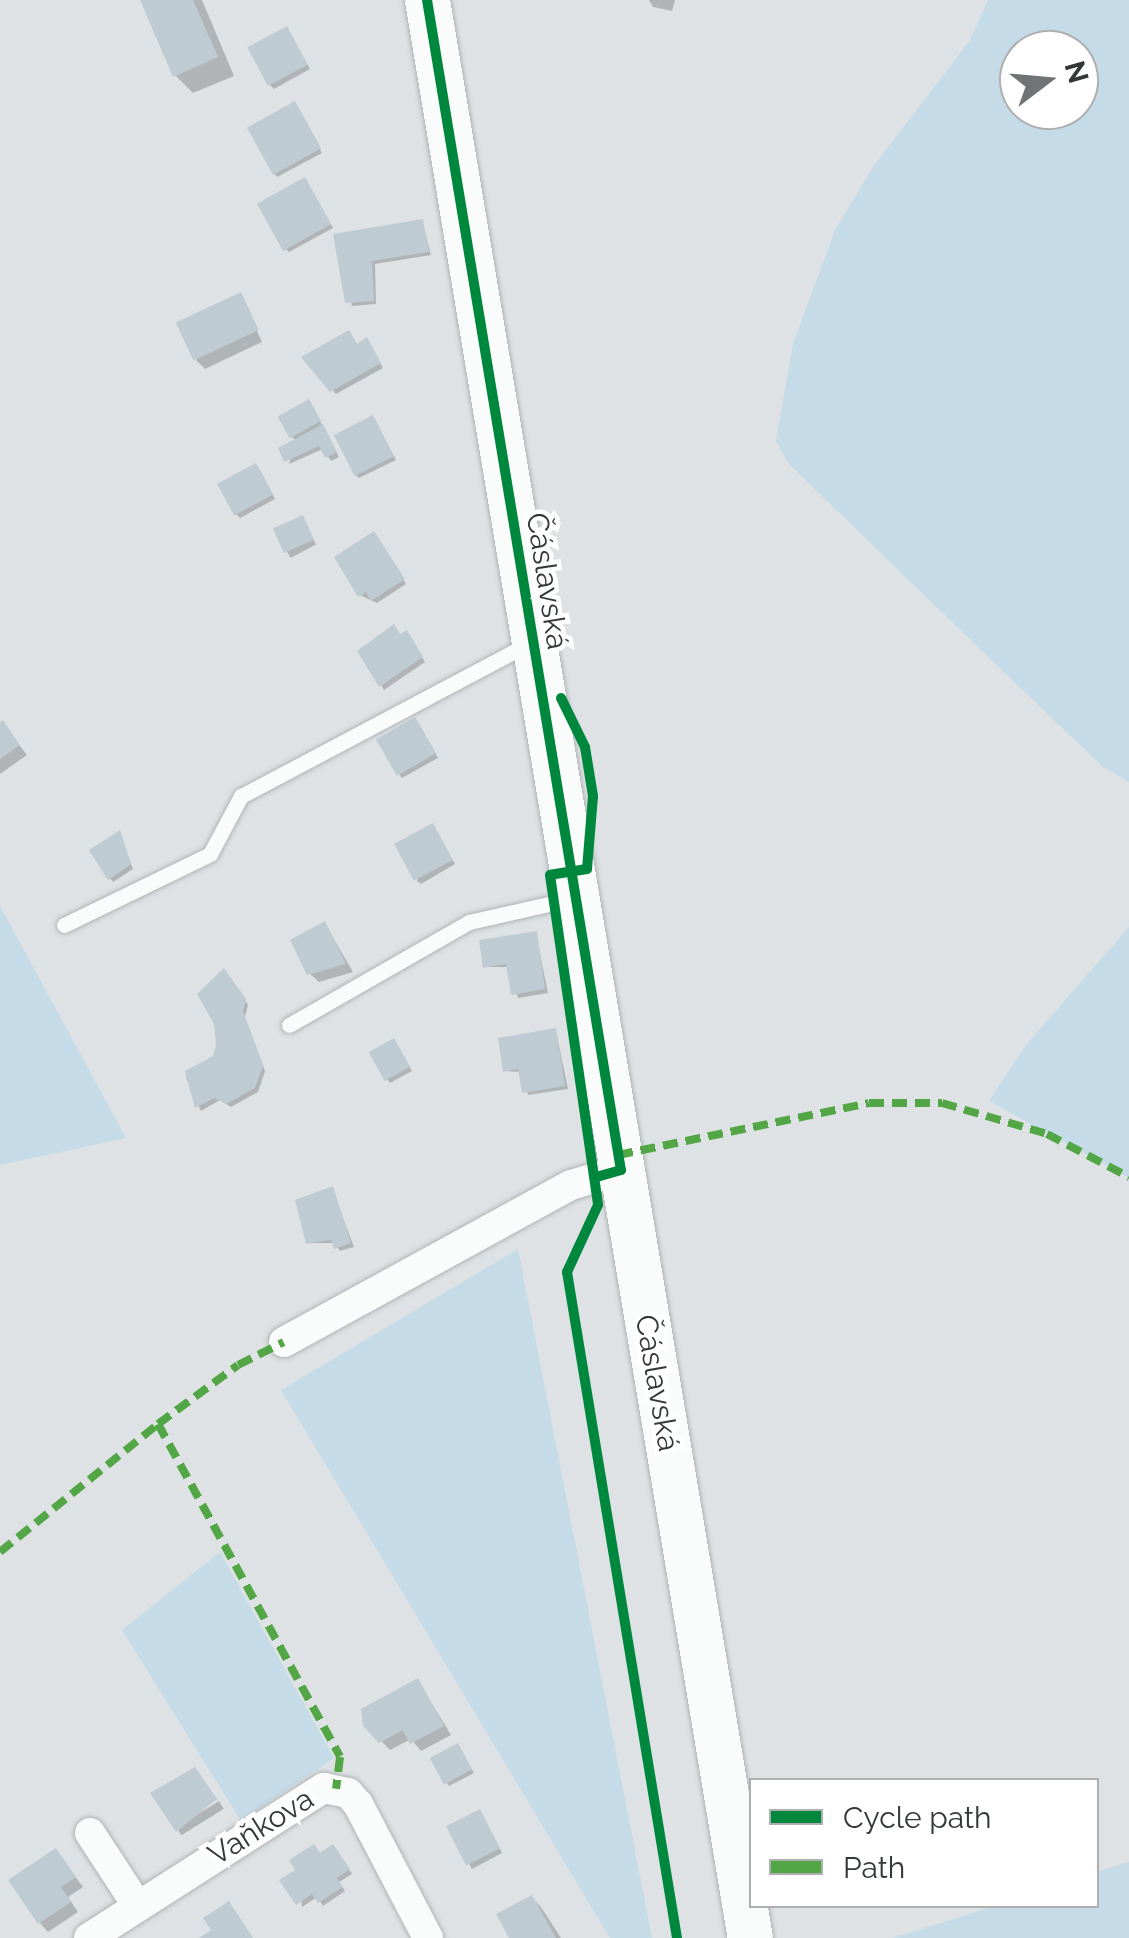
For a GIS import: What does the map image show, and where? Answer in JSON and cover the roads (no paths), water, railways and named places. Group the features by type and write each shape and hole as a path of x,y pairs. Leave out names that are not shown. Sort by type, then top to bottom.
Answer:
{"main road":[{"name":"Čáslavská","path":"427,0 750,1938"}],"street":[{"path":"284,1342 571,1186 621,1170"},
{"name":"Vaňkova","path":"88,1938 296,1801 336,1788 366,1816 428,1938"},
{"path":"90,1833 138,1906"}],"lane":[{"path":"64,925 210,854 241,796 532,642"},
{"path":"289,1026 469,922 575,898"}]}
